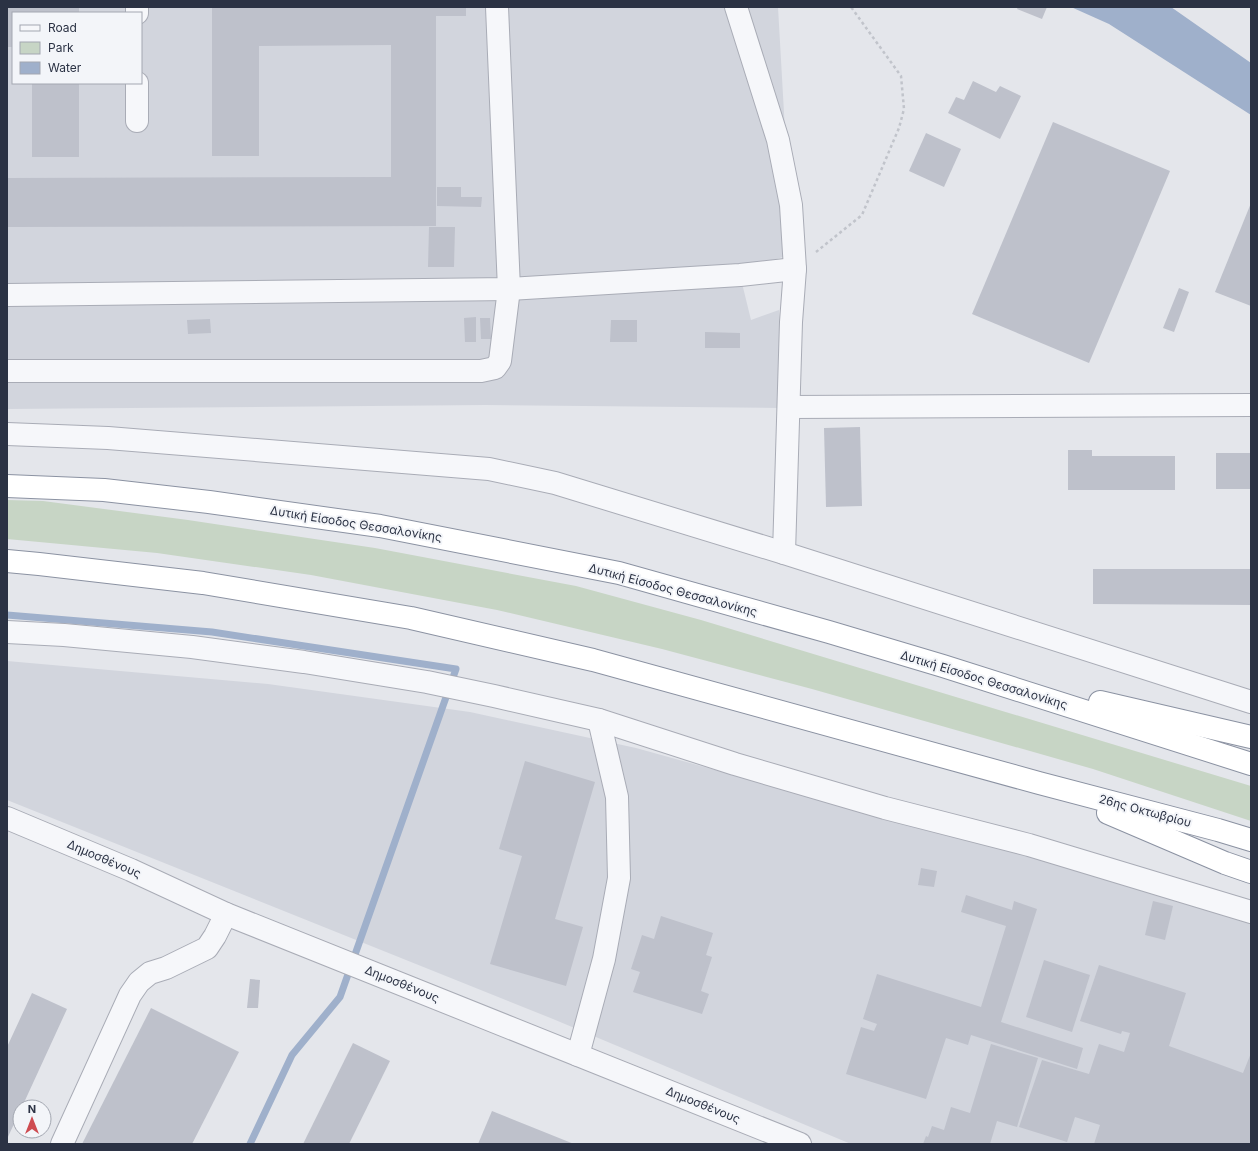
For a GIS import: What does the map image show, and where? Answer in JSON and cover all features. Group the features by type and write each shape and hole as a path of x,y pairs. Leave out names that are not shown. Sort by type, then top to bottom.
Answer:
{"highway":[{"name":"Δυτική Είσοδος Θεσσαλονίκης","path":"7,486 104,490 209,502 380,526 619,573 829,632 943,666 1251,764"},
{"path":"7,561 203,583 411,618 593,660 1039,783 1225,863 1251,872"},
{"path":"943,666 1251,737"},
{"name":"26ης Οκτωβρίου","path":"1039,783 1251,840"}],"street":[{"path":"7,371 482,371 495,368 500,361 509,289 497,7"},
{"path":"736,7 778,140 791,205 795,269 791,322 784,553"},
{"path":"137,84 137,121"},
{"path":"7,295 509,289 740,275 795,269"},
{"path":"789,407 1251,405"},
{"path":"7,434 108,438 489,469 555,483 784,553 1251,702"},
{"path":"7,632 64,635 192,647 304,662 427,682 494,696 599,720 735,764 885,808 1029,845 1251,912"},
{"path":"578,1055 604,959 619,878 617,796 599,720"},
{"name":"Δημοσθένους","path":"7,818 131,870 226,914 800,1144"},
{"path":"62,1144 130,995 139,982 150,973 166,968 207,948 226,914"}],"path":[{"path":"795,269 862,215 899,128 904,109 901,76 851,7"}],"shaded area":[{"path":"7,7 778,7 792,254 758,265 740,275 751,320 779,310 779,408 485,405 7,409"},
{"path":"7,661 268,684 470,712 636,748 1152,891 1251,922 1251,1144 851,1144 553,1019 7,800"}],"green space":[{"path":"7,500 43,501 188,520 375,548 576,586 701,620 1251,786 1251,821 1093,769 812,689 662,649 497,610 311,575 157,553 7,539"}],"water":[{"path":"1071,7 1171,7 1251,63 1251,115 1109,24"}],"building":[{"path":"7,7 79,7 79,12 12,12 12,47 7,47"},
{"path":"212,7 466,7 466,16 436,16 436,226 7,227 7,178 391,177 391,45 259,46 259,156 212,156"},
{"path":"1018,7 1047,7 1042,19 1017,9"},
{"path":"973,81 996,92 1000,86 1021,96 1000,139 948,113 956,97 964,100"},
{"path":"32,84 79,84 79,157 32,157"},
{"path":"1053,122 1170,171 1089,363 972,314"},
{"path":"926,133 961,149 944,187 909,171"},
{"path":"437,187 461,187 461,197 482,197 481,207 437,206"},
{"path":"1251,203 1251,306 1215,292"},
{"path":"429,227 455,227 454,267 428,267"},
{"path":"1179,288 1189,292 1174,332 1163,328"},
{"path":"476,317 476,342 465,342 464,318"},
{"path":"480,318 490,318 491,339 481,339"},
{"path":"210,319 211,333 188,334 187,320"},
{"path":"611,320 637,320 637,342 610,342"},
{"path":"705,332 740,333 740,348 705,348"},
{"path":"860,427 862,506 826,507 824,428"},
{"path":"1068,450 1092,450 1092,456 1175,456 1175,490 1068,490"},
{"path":"1216,453 1251,453 1251,489 1216,489"},
{"path":"1093,569 1251,569 1251,605 1093,604"},
{"path":"525,761 595,782 555,919 583,927 566,986 490,964 522,856 499,849"},
{"path":"921,868 937,871 934,887 918,885"},
{"path":"966,895 1012,910 1014,901 1037,909 1001,1022 1083,1048 1077,1069 971,1035 968,1045 946,1038 926,1099 846,1074 861,1027 874,1031 877,1024 863,1019 877,974 981,1007 1006,926 961,912"},
{"path":"1153,901 1173,906 1165,940 1145,935"},
{"path":"661,916 713,933 706,955 712,957 701,991 709,994 702,1014 633,992 640,972 631,969 642,935 654,939"},
{"path":"1044,960 1090,975 1072,1032 1026,1017"},
{"path":"1099,965 1186,993 1169,1046 1243,1073 1251,1053 1251,1144 1094,1144 1100,1125 1075,1117 1067,1142 1019,1127 1042,1060 1089,1074 1099,1044 1124,1052 1130,1033 1122,1031 1121,1034 1080,1021"},
{"path":"250,979 260,980 258,1008 247,1008"},
{"path":"32,993 67,1009 26,1099 12,1099 12,1128 7,1139 7,1047"},
{"path":"151,1008 239,1052 192,1144 82,1144"},
{"path":"353,1043 390,1061 349,1144 303,1144"},
{"path":"991,1044 1038,1058 1017,1127 997,1121 990,1144 923,1144 926,1136 928,1137 932,1126 944,1130 951,1107 970,1113"},
{"path":"492,1111 574,1144 478,1144"}],"waterway":[{"path":"7,615 212,632 456,669 340,997 292,1055 250,1144"}]}
